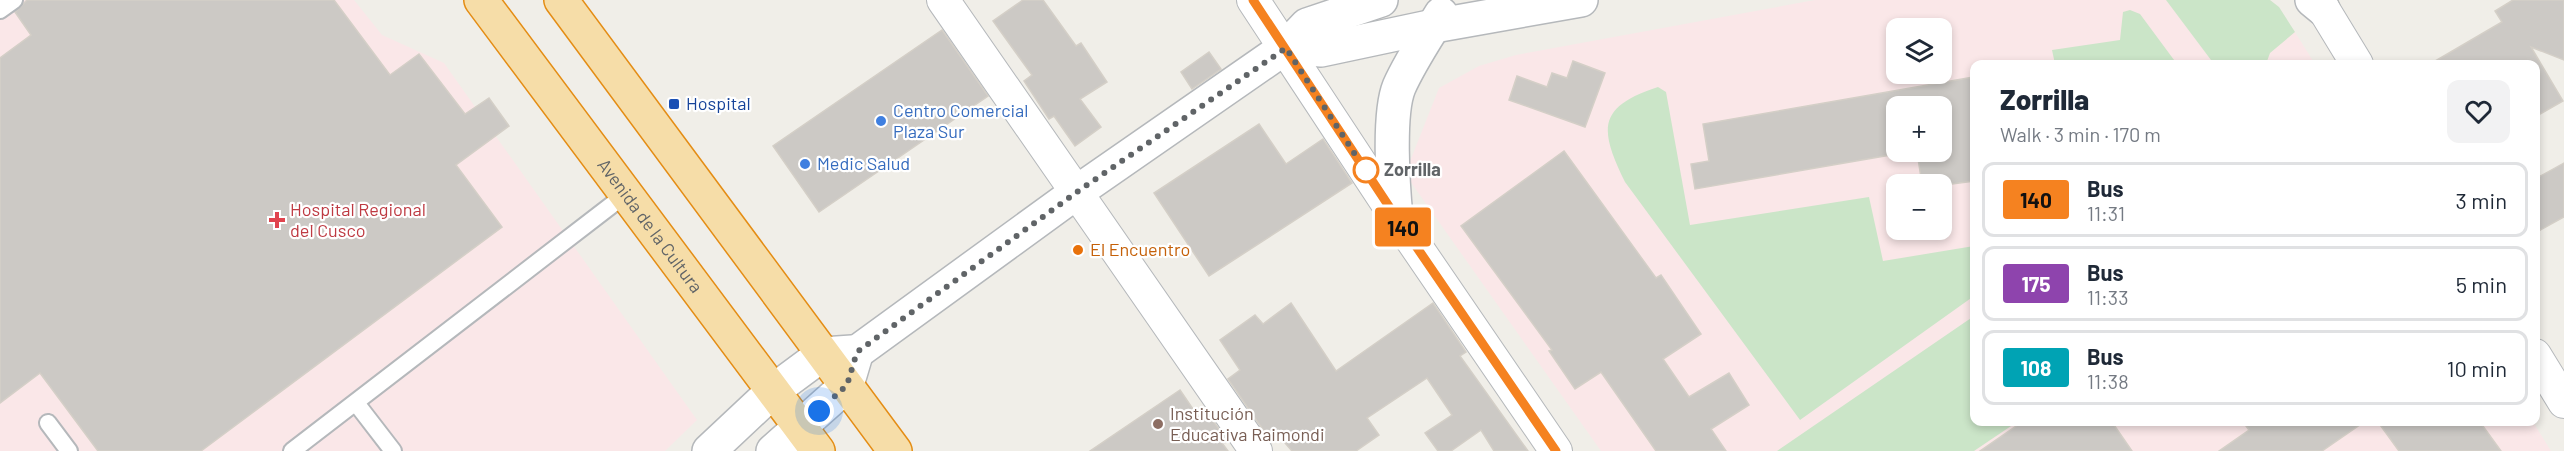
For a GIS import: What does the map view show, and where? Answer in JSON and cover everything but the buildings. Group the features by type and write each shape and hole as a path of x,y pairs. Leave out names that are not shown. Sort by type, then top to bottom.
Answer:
{"highway":[{"name":"Avenida de la Cultura","path":"481,0 809,439"},
{"path":"561,0 895,451"}],"street":[{"path":"943,0 1256,451"},
{"path":"1253,0 1396,217 1556,451"},
{"path":"709,451 773,391 823,354 857,352 1077,192 1286,48 1307,25 1381,0"},
{"path":"1286,48 1321,50 1442,13 1581,0"},
{"path":"2318,3 2354,60"},
{"path":"1396,217 1393,180 1395,106 1399,88 1442,13"},
{"path":"773,451 809,439 847,385 857,352"},
{"path":"2540,363 2564,402"}],"lane":[{"path":"0,10 14,0"},
{"path":"292,451 626,194"},
{"path":"356,403 393,451"},
{"path":"48,423 69,451"}],"shaded area":[{"name":"Hospital Regional del Cusco","path":"0,0 354,0 382,35 444,63 697,420 665,451 0,451"},
{"path":"1815,0 2270,0 2279,7 2312,60 1970,60 1970,426 2535,426 2551,451 1601,451 1405,174 1439,88 1479,66 1516,55"}],"green space":[{"path":"2166,0 2270,0 2279,7 2295,32 2270,53 2267,60 2211,60"},
{"path":"2130,10 2140,14 2174,60 2054,60 2052,50 2120,40 2123,12"},
{"path":"1658,87 1666,92 1690,225 1869,197 1883,261 1970,247 1970,299 1800,420 1625,182 1616,164 1608,134 1609,122 1614,112 1623,103"},
{"path":"1970,319 1970,426 2011,426 1974,451 1777,451"}],"bus line":[{"name":"140","path":"1253,0 1396,217 1556,451"}],"place":[{"name":"Hospital","path":"674,104"},
{"name":"Centro Comercial Plaza Sur","path":"881,121"},
{"name":"Medic Salud","path":"805,164"},
{"name":"Zorrilla","path":"1366,170"},
{"name":"Hospital Regional del Cusco","path":"277,220"},
{"name":"El Encuentro","path":"1078,250"},
{"name":"Institución Educativa Raimondi","path":"1158,424"}],"route":[{"path":"819,411 847,385 857,352 1077,192 1286,48 1371,179 1366,170"}]}
